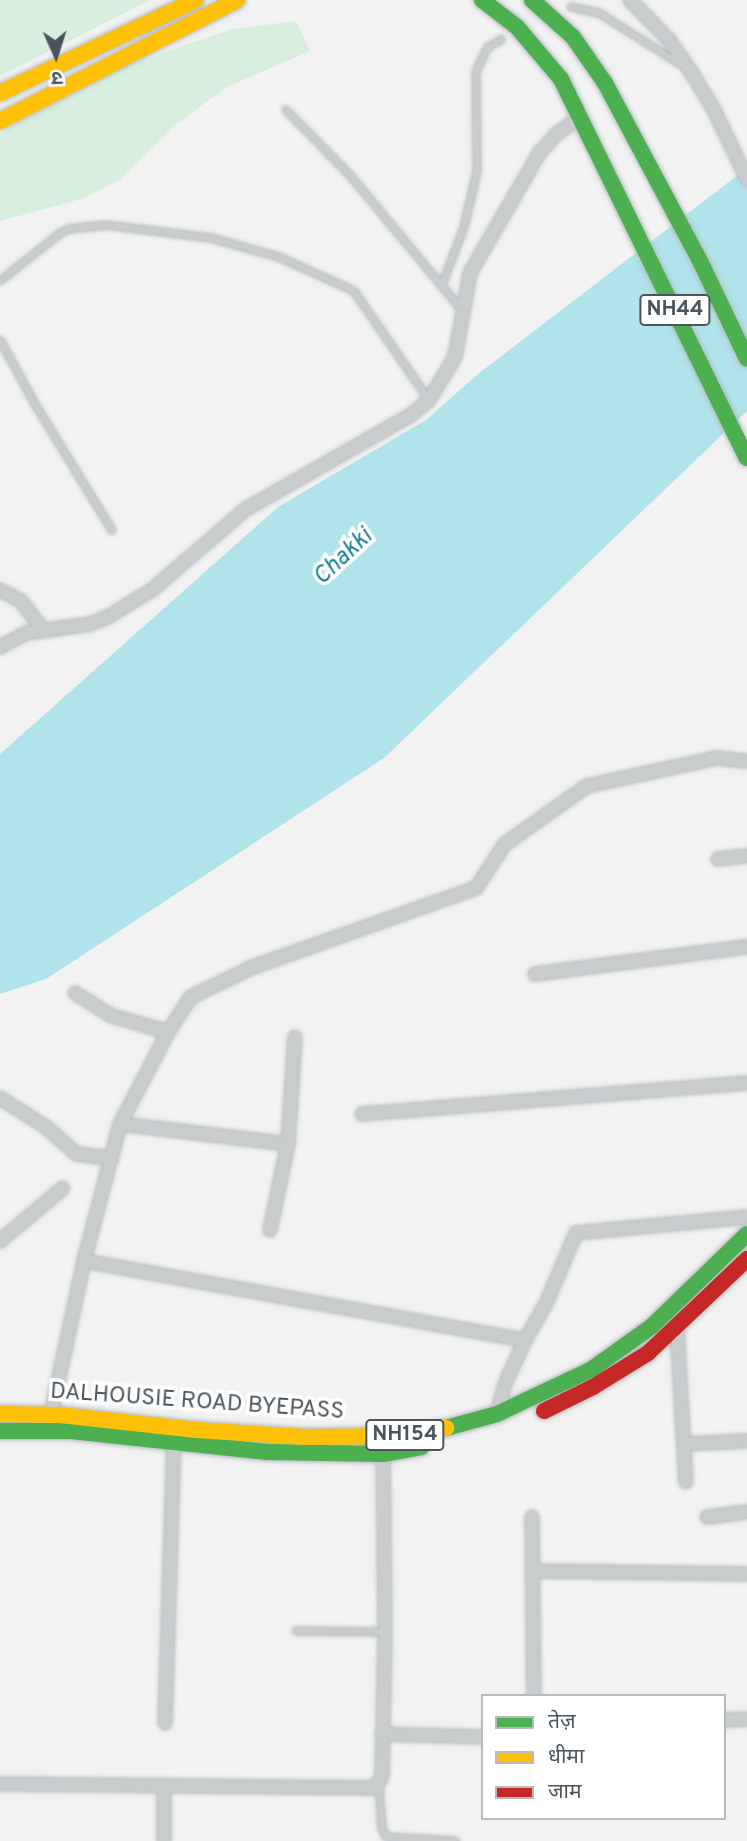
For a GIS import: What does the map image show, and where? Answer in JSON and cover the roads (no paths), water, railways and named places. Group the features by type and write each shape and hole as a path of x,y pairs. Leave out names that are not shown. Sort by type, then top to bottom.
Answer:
{"highway":[{"path":"0,93 196,0"},
{"path":"0,121 237,0"},
{"name":"NH44","path":"482,0 535,44 561,79 747,458"},
{"name":"NH44","path":"532,0 573,37 605,83 747,359"},
{"name":"DALHOUSIE ROAD BYEPASS","path":"0,1414 51,1414 263,1436 350,1438 443,1429 497,1414 557,1388 625,1347 652,1326 747,1234"},
{"name":"NH154","path":"0,1431 71,1431 267,1452 383,1454 445,1444 499,1429 616,1374 648,1353 677,1328 747,1259"}],"street":[{"path":"630,0 669,40 691,71 713,108 747,178"},
{"path":"0,647 43,629 90,624 108,617 153,589 246,509 411,415 429,400 455,358 470,273 540,152 558,133 581,116"},
{"path":"0,590 21,601 43,629"},
{"path":"51,1414 84,1261 120,1124 168,1032 191,998 237,973 476,888 505,844 587,786 717,758 747,761"},
{"path":"719,859 747,856"},
{"path":"535,974 747,947"},
{"path":"75,993 112,1016 168,1032"},
{"path":"270,1230 288,1144 295,1037"},
{"path":"362,1114 747,1083"},
{"path":"0,1098 46,1127 77,1154 111,1158"},
{"path":"120,1124 288,1144"},
{"path":"0,1241 63,1188"},
{"path":"497,1414 505,1384 525,1340 545,1306 576,1233 747,1217"},
{"path":"84,1261 525,1340"},
{"path":"677,1328 686,1482"},
{"path":"684,1444 747,1441"},
{"path":"165,1723 174,1444"},
{"path":"0,1784 367,1789 379,1784 382,1776 386,1632 383,1454"},
{"path":"707,1517 747,1512"},
{"path":"532,1517 534,1694"},
{"path":"534,1572 747,1574"},
{"path":"726,1720 747,1719"},
{"path":"382,1734 481,1737"},
{"path":"164,1787 164,1841"}],"lane":[{"path":"571,7 600,13 691,71"},
{"path":"442,285 464,227 477,172 476,72 486,48 502,39"},
{"path":"286,110 349,174 463,312"},
{"path":"0,281 69,229 105,225 211,238 279,257 354,291 429,400"},
{"path":"0,340 34,404 112,530"},
{"path":"296,1631 386,1632"},
{"path":"379,1784 382,1829 386,1837 456,1840"}],"water":[{"name":"Chakki","path":"747,168 747,411 384,758 46,979 0,994 0,754 278,507 426,420 478,374"}]}
